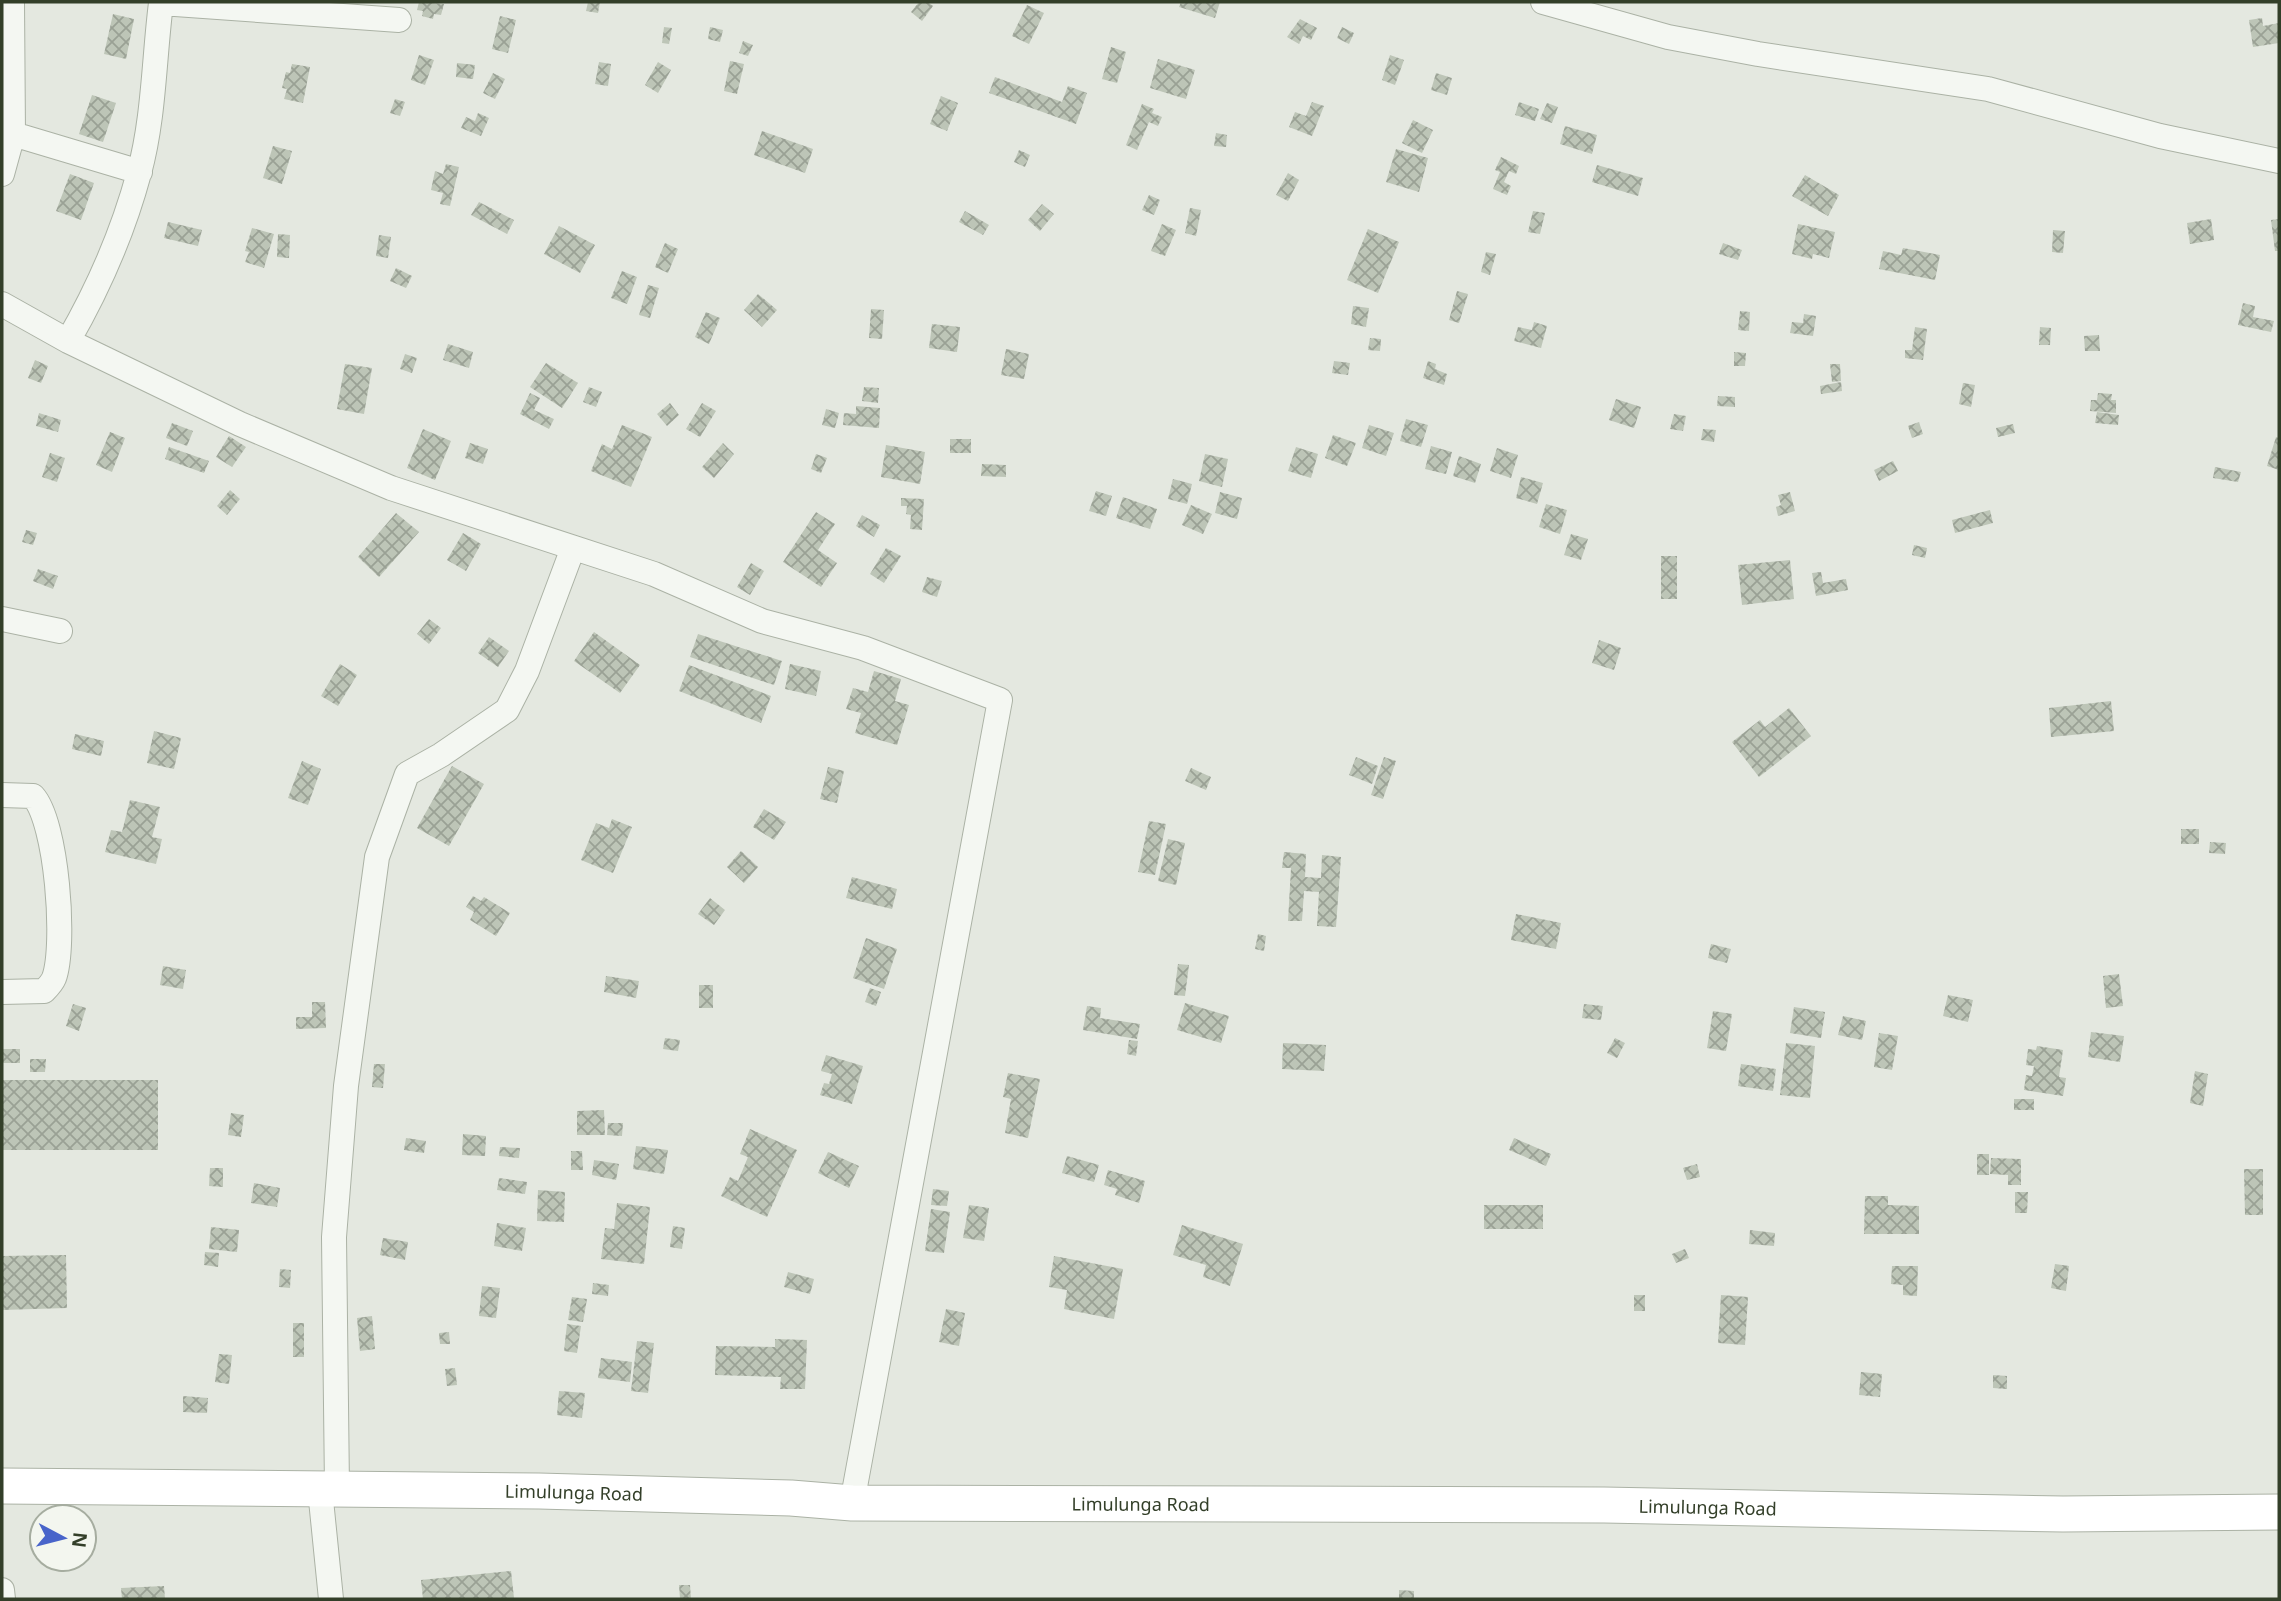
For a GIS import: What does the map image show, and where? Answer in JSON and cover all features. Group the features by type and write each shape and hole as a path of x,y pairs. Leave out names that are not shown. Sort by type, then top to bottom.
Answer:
{"main road":[{"name":"Limulunga Road","path":"2,1486 791,1498 852,1503 1604,1505 2063,1514 2279,1513"}],"street":[{"path":"2,174 13,134 12,2"},
{"path":"68,341 94,294 115,245 140,173 153,2 400,20"},
{"path":"1543,2 1681,39 1988,89 2160,135 2279,161"},
{"path":"13,134 140,173"},
{"path":"2,304 68,341 240,424 391,488 653,574 762,621 863,648 1000,700 852,1503"},
{"path":"331,1599 328,1489 334,1237 346,1086 377,857 407,774 441,755 507,710 527,671 573,548"},
{"path":"2,619 60,631"},
{"path":"2,794 33,796 39,803 51,843 58,898 57,963 53,981 44,991 2,992"},
{"path":"2,1590 3,1599"}],"building":[{"path":"419,2 444,4 441,15 434,14 433,19 422,16 423,11 417,10"},
{"path":"588,2 600,2 598,13 586,11"},
{"path":"919,2 928,2 933,6 922,21 911,12"},
{"path":"1181,2 1220,2 1215,18 1179,7"},
{"path":"1027,5 1044,13 1029,44 1012,36"},
{"path":"113,14 134,19 126,59 104,54"},
{"path":"500,16 516,20 508,53 492,49"},
{"path":"2262,18 2263,26 2279,23 2279,43 2253,47 2249,20"},
{"path":"1300,19 1317,28 1311,40 1303,36 1299,44 1287,37"},
{"path":"664,27 672,28 669,44 662,43"},
{"path":"710,27 723,30 720,42 708,39"},
{"path":"1342,27 1354,33 1349,44 1337,38"},
{"path":"743,41 753,45 748,56 739,53"},
{"path":"1111,47 1126,52 1117,83 1102,79"},
{"path":"419,55 434,60 425,85 411,80"},
{"path":"1390,55 1404,60 1395,85 1382,80"},
{"path":"1158,59 1195,70 1186,99 1150,88"},
{"path":"730,61 744,64 737,94 724,91"},
{"path":"599,62 611,64 608,86 595,84"},
{"path":"658,62 671,70 658,93 645,85"},
{"path":"457,63 475,65 473,79 456,77"},
{"path":"292,64 310,67 303,103 284,99 287,89 282,88 286,72 290,73"},
{"path":"493,73 505,79 495,99 483,93"},
{"path":"1436,73 1452,78 1447,95 1431,90"},
{"path":"995,77 1062,102 1068,86 1087,93 1076,124 989,93"},
{"path":"92,95 116,103 103,142 79,134"},
{"path":"941,96 958,103 947,131 930,124"},
{"path":"395,99 405,102 400,116 390,113"},
{"path":"1312,102 1324,106 1312,136 1289,127 1295,112 1306,116"},
{"path":"1519,102 1539,109 1535,121 1515,115"},
{"path":"1547,103 1558,107 1552,123 1540,119"},
{"path":"1142,104 1154,109 1152,113 1162,117 1158,126 1149,122 1137,150 1126,145"},
{"path":"478,113 489,118 481,136 461,128 466,117 475,121"},
{"path":"1413,120 1433,130 1422,153 1402,143"},
{"path":"1565,126 1597,135 1592,154 1560,144"},
{"path":"762,131 813,149 805,173 754,155"},
{"path":"1216,133 1227,135 1226,147 1214,146"},
{"path":"273,146 292,151 282,184 263,178"},
{"path":"1396,149 1428,158 1419,192 1386,182"},
{"path":"1019,150 1030,155 1025,167 1014,162"},
{"path":"1501,157 1519,166 1516,174 1509,171 1504,182 1511,186 1507,195 1493,189 1500,172 1495,170"},
{"path":"446,164 459,167 450,206 440,204 443,193 431,190 435,171 443,174"},
{"path":"1597,165 1643,178 1638,196 1592,182"},
{"path":"1288,173 1299,180 1288,201 1276,195"},
{"path":"70,174 94,183 81,220 56,211"},
{"path":"1805,175 1839,195 1828,216 1792,196"},
{"path":"1149,195 1160,200 1154,215 1142,210"},
{"path":"479,202 514,220 507,234 471,215"},
{"path":"1042,204 1054,214 1040,231 1028,220"},
{"path":"1190,208 1201,210 1196,236 1185,233"},
{"path":"965,211 989,225 983,235 959,222"},
{"path":"1533,211 1545,213 1540,234 1528,232"},
{"path":"2211,219 2214,240 2190,244 2187,223"},
{"path":"2279,219 2279,251 2275,251 2271,220"},
{"path":"168,222 202,230 198,246 164,238"},
{"path":"1162,224 1176,230 1165,256 1151,251"},
{"path":"1798,224 1835,232 1829,258 1813,254 1812,259 1792,254"},
{"path":"559,226 595,245 580,273 544,254"},
{"path":"252,228 274,234 264,268 245,262 249,252 245,251"},
{"path":"1368,229 1399,242 1378,293 1347,280"},
{"path":"2053,230 2065,231 2063,253 2052,252"},
{"path":"278,234 290,235 289,258 277,257"},
{"path":"379,235 391,237 388,258 376,256"},
{"path":"665,243 678,249 668,273 655,267"},
{"path":"1723,243 1742,250 1738,260 1719,254"},
{"path":"1903,248 1940,255 1935,280 1879,269 1883,251 1901,255"},
{"path":"1486,252 1496,254 1490,275 1481,272"},
{"path":"396,268 412,276 406,288 390,281"},
{"path":"622,271 637,277 627,304 611,298"},
{"path":"648,285 659,288 650,318 639,315"},
{"path":"1457,291 1468,294 1459,323 1449,320"},
{"path":"758,294 777,310 762,327 744,310"},
{"path":"2243,303 2255,306 2253,317 2274,321 2271,332 2238,325"},
{"path":"1353,306 1369,308 1366,327 1351,324"},
{"path":"871,309 884,310 882,339 869,338"},
{"path":"1740,311 1750,312 1749,331 1738,330"},
{"path":"706,312 720,318 709,344 695,337"},
{"path":"1804,314 1816,316 1813,336 1790,333 1792,322 1803,323"},
{"path":"1534,322 1547,326 1541,348 1514,341 1518,327 1532,330"},
{"path":"932,324 960,327 957,352 929,348"},
{"path":"1915,327 1927,329 1923,360 1905,358 1905,350 1912,350"},
{"path":"2040,327 2051,328 2050,345 2039,345"},
{"path":"2099,335 2100,351 2085,351 2084,336"},
{"path":"1370,338 1381,339 1380,351 1368,350"},
{"path":"448,344 473,352 469,368 443,360"},
{"path":"1006,349 1029,354 1024,379 1001,375"},
{"path":"1734,352 1746,353 1745,366 1734,366"},
{"path":"405,354 417,358 412,373 400,369"},
{"path":"35,360 48,366 41,383 28,378"},
{"path":"1334,361 1350,363 1348,375 1332,373"},
{"path":"1428,361 1436,364 1435,369 1447,374 1444,385 1423,378"},
{"path":"546,363 578,383 562,408 530,387"},
{"path":"345,364 372,368 364,414 337,409"},
{"path":"1830,364 1840,364 1841,381 1832,382"},
{"path":"1841,382 1842,391 1821,394 1820,386"},
{"path":"1963,383 1975,385 1971,407 1959,404"},
{"path":"589,387 602,392 596,407 583,402"},
{"path":"864,387 879,388 878,403 862,401"},
{"path":"530,393 540,398 534,410 554,419 549,429 520,414"},
{"path":"2098,393 2112,394 2111,400 2116,400 2116,413 2090,411 2091,400 2097,400"},
{"path":"1718,396 1735,397 1735,407 1717,406"},
{"path":"1616,399 1641,407 1634,428 1609,420"},
{"path":"670,403 679,415 667,426 657,414"},
{"path":"702,403 716,411 700,437 686,429"},
{"path":"856,406 880,408 879,428 843,425 844,413 856,414"},
{"path":"826,409 839,413 835,428 822,425"},
{"path":"2097,412 2119,415 2118,425 2095,423"},
{"path":"39,413 61,420 58,432 36,426"},
{"path":"1674,414 1686,416 1683,431 1670,429"},
{"path":"1406,419 1428,425 1421,447 1400,441"},
{"path":"1919,422 1923,434 1912,438 1908,426"},
{"path":"172,423 193,431 187,446 166,438"},
{"path":"2013,424 2015,433 1998,437 1996,428"},
{"path":"622,425 652,437 631,487 591,471 602,444 612,449"},
{"path":"1369,425 1394,433 1386,456 1362,448"},
{"path":"423,429 451,441 435,480 407,468"},
{"path":"1703,429 1716,430 1714,442 1701,440"},
{"path":"110,432 125,438 112,472 96,465"},
{"path":"1333,435 1356,443 1347,466 1325,458"},
{"path":"229,436 246,447 232,467 216,457"},
{"path":"2276,437 2279,438 2279,470 2267,466"},
{"path":"950,439 971,439 971,453 950,453"},
{"path":"470,443 488,449 483,464 465,458"},
{"path":"723,443 734,454 714,478 702,467"},
{"path":"886,445 925,452 920,484 881,477"},
{"path":"1431,446 1452,452 1446,474 1425,469"},
{"path":"169,447 209,461 204,473 165,459"},
{"path":"1296,447 1318,454 1311,478 1288,471"},
{"path":"1497,448 1518,455 1511,478 1490,471"},
{"path":"50,453 65,458 57,482 42,477"},
{"path":"816,454 827,458 821,473 811,469"},
{"path":"1205,454 1228,459 1222,487 1199,481"},
{"path":"1459,456 1481,464 1475,483 1453,476"},
{"path":"1893,461 1898,471 1879,481 1874,470"},
{"path":"982,464 1006,465 1006,477 981,476"},
{"path":"2215,467 2241,472 2238,482 2213,478"},
{"path":"1521,477 1543,483 1537,504 1516,498"},
{"path":"1173,479 1192,484 1187,504 1168,499"},
{"path":"230,490 240,499 227,515 217,506"},
{"path":"1096,491 1112,496 1106,516 1089,511"},
{"path":"1220,492 1242,498 1237,519 1215,513"},
{"path":"1790,492 1795,511 1778,516 1776,507 1781,505 1778,495"},
{"path":"1123,497 1157,509 1150,529 1116,518"},
{"path":"901,498 924,499 922,530 910,529 911,515 906,514 907,506 901,506"},
{"path":"1546,504 1567,510 1560,534 1539,527"},
{"path":"1191,505 1212,514 1203,534 1182,525"},
{"path":"1990,510 1993,523 1955,533 1952,520"},
{"path":"816,512 835,524 818,550 837,563 821,587 783,562"},
{"path":"396,513 419,532 379,577 358,557"},
{"path":"862,515 880,525 874,537 856,526"},
{"path":"26,530 37,533 33,545 22,542"},
{"path":"463,533 481,544 466,571 447,560"},
{"path":"1571,534 1588,539 1581,560 1564,555"},
{"path":"1914,545 1927,548 1925,558 1912,555"},
{"path":"886,548 901,556 884,583 870,574"},
{"path":"1661,556 1677,556 1677,599 1661,599"},
{"path":"1790,560 1794,599 1742,605 1738,565"},
{"path":"751,563 764,571 750,595 737,587"},
{"path":"38,569 58,576 53,589 33,581"},
{"path":"1821,572 1823,583 1846,579 1848,590 1816,596 1812,573"},
{"path":"927,577 942,581 937,597 922,592"},
{"path":"429,619 441,628 429,644 417,634"},
{"path":"594,632 640,665 620,693 574,661"},
{"path":"698,634 782,661 774,685 690,657"},
{"path":"489,637 509,651 498,667 478,653"},
{"path":"1599,640 1621,648 1614,670 1592,663"},
{"path":"340,664 357,675 338,706 321,696"},
{"path":"790,664 821,671 816,696 785,689"},
{"path":"689,665 771,696 761,723 679,691"},
{"path":"874,671 901,679 895,701 909,705 897,745 855,733 861,713 846,709 853,688 868,692"},
{"path":"2111,701 2114,731 2051,737 2049,708"},
{"path":"1789,708 1811,736 1759,777 1732,742 1760,720 1765,727"},
{"path":"154,731 181,738 174,769 147,763"},
{"path":"75,734 104,741 101,756 72,749"},
{"path":"1356,757 1378,766 1372,784 1349,775"},
{"path":"1384,757 1396,761 1383,799 1371,795"},
{"path":"302,761 321,769 308,805 288,798"},
{"path":"452,766 484,784 449,846 417,828"},
{"path":"828,767 844,771 837,803 820,799"},
{"path":"1191,768 1211,777 1206,790 1185,781"},
{"path":"130,800 160,807 152,837 162,839 156,864 105,852 111,830 122,832"},
{"path":"764,809 786,822 774,840 753,827"},
{"path":"612,819 632,827 613,873 581,860 596,823 609,828"},
{"path":"1149,821 1166,824 1155,875 1138,872"},
{"path":"2181,829 2199,829 2199,844 2181,844"},
{"path":"1168,839 1185,843 1176,885 1158,881"},
{"path":"2210,842 2226,843 2225,854 2209,853"},
{"path":"741,851 758,867 744,883 727,867"},
{"path":"1284,852 1306,854 1305,877 1321,878 1322,855 1341,857 1336,927 1317,926 1319,892 1304,891 1302,921 1288,921 1291,868 1282,868"},
{"path":"852,877 897,889 892,909 846,898"},
{"path":"473,896 481,901 484,897 510,913 496,936 470,920 474,912 466,907"},
{"path":"710,898 725,910 714,925 698,914"},
{"path":"1516,914 1561,923 1556,949 1511,940"},
{"path":"1258,934 1266,936 1264,951 1255,949"},
{"path":"866,938 897,949 884,989 853,978"},
{"path":"1711,944 1731,949 1727,963 1708,958"},
{"path":"1178,964 1189,965 1185,996 1174,995"},
{"path":"163,966 186,970 183,989 160,985"},
{"path":"2119,974 2123,1006 2106,1008 2103,976"},
{"path":"606,976 639,981 636,998 604,992"},
{"path":"699,985 713,985 713,1008 699,1008"},
{"path":"870,988 881,992 876,1006 865,1002"},
{"path":"1948,995 1973,1000 1968,1022 1943,1016"},
{"path":"312,1002 325,1002 326,1028 296,1029 296,1017 312,1017"},
{"path":"1185,1003 1229,1016 1221,1043 1177,1030"},
{"path":"73,1004 86,1008 79,1031 66,1026"},
{"path":"1584,1004 1603,1006 1601,1020 1582,1018"},
{"path":"1087,1006 1101,1008 1100,1018 1140,1024 1137,1039 1083,1030"},
{"path":"1794,1007 1825,1012 1821,1038 1790,1033"},
{"path":"1713,1011 1732,1014 1726,1051 1707,1048"},
{"path":"1843,1016 1866,1021 1862,1040 1838,1035"},
{"path":"2091,1032 2124,1036 2120,1062 2088,1057"},
{"path":"1879,1033 1898,1036 1892,1070 1874,1067"},
{"path":"665,1038 680,1040 678,1051 663,1049"},
{"path":"1615,1038 1625,1043 1617,1058 1607,1053"},
{"path":"1129,1040 1138,1041 1136,1056 1127,1054"},
{"path":"1283,1043 1326,1045 1324,1071 1282,1069"},
{"path":"1786,1043 1815,1046 1810,1098 1780,1095"},
{"path":"2037,1046 2063,1050 2059,1077 2066,1078 2063,1096 2024,1090 2026,1075 2032,1076 2034,1066 2026,1065 2028,1049 2036,1050"},
{"path":"2,1049 20,1049 20,1063 2,1063"},
{"path":"826,1055 863,1066 852,1104 820,1095 824,1083 829,1084 832,1074 821,1071"},
{"path":"30,1059 46,1059 45,1072 30,1072"},
{"path":"374,1064 385,1064 383,1088 372,1087"},
{"path":"1741,1064 1776,1069 1773,1091 1738,1086"},
{"path":"2195,1071 2208,1074 2203,1106 2190,1103"},
{"path":"1008,1073 1040,1079 1028,1138 1005,1133 1011,1099 1003,1097"},
{"path":"2,1080 158,1080 158,1150 2,1150"},
{"path":"2014,1099 2034,1099 2034,1110 2014,1110"},
{"path":"604,1110 605,1135 577,1135 577,1111"},
{"path":"231,1113 244,1115 241,1137 228,1135"},
{"path":"608,1123 623,1123 622,1136 607,1135"},
{"path":"750,1129 797,1150 767,1217 721,1196 730,1177 738,1181 748,1157 740,1154"},
{"path":"463,1134 486,1136 485,1156 462,1155"},
{"path":"406,1138 426,1141 424,1153 404,1150"},
{"path":"1514,1138 1551,1154 1546,1166 1509,1150"},
{"path":"636,1146 668,1150 664,1174 633,1169"},
{"path":"500,1147 520,1148 519,1158 499,1156"},
{"path":"571,1151 582,1151 583,1170 571,1170"},
{"path":"828,1152 859,1166 849,1188 818,1173"},
{"path":"1977,1154 1989,1154 1989,1175 1977,1175"},
{"path":"1067,1156 1099,1165 1094,1182 1062,1173"},
{"path":"1991,1158 2021,1159 2021,1185 2008,1185 2008,1175 1990,1174"},
{"path":"594,1160 619,1164 616,1180 592,1175"},
{"path":"1697,1164 1700,1177 1687,1180 1683,1168"},
{"path":"210,1168 223,1168 223,1187 209,1186"},
{"path":"2244,1169 2263,1169 2263,1215 2245,1215"},
{"path":"1108,1170 1145,1181 1139,1203 1115,1195 1117,1189 1104,1185"},
{"path":"499,1178 527,1182 525,1194 497,1190"},
{"path":"254,1183 280,1188 277,1207 251,1203"},
{"path":"933,1189 949,1191 947,1206 931,1205"},
{"path":"538,1190 565,1192 564,1222 537,1221"},
{"path":"2015,1192 2028,1192 2027,1213 2015,1213"},
{"path":"1865,1196 1888,1196 1888,1205 1919,1206 1919,1234 1864,1234"},
{"path":"617,1203 650,1207 644,1264 601,1259 605,1228 614,1229"},
{"path":"969,1205 989,1208 984,1241 963,1238"},
{"path":"1484,1205 1543,1205 1543,1229 1484,1229"},
{"path":"931,1209 950,1212 944,1253 925,1251"},
{"path":"497,1223 526,1228 522,1251 494,1246"},
{"path":"1182,1225 1243,1244 1230,1286 1203,1277 1206,1265 1173,1255"},
{"path":"673,1226 685,1228 682,1249 670,1247"},
{"path":"211,1227 239,1230 237,1252 209,1249"},
{"path":"1750,1230 1775,1233 1774,1246 1749,1244"},
{"path":"383,1238 408,1242 405,1260 380,1255"},
{"path":"1685,1249 1689,1258 1676,1263 1672,1254"},
{"path":"205,1252 219,1253 218,1267 204,1265"},
{"path":"66,1255 67,1308 2,1310 2,1256"},
{"path":"1054,1256 1123,1269 1114,1319 1064,1309 1067,1290 1049,1287"},
{"path":"2055,1264 2069,1266 2066,1291 2051,1288"},
{"path":"1892,1266 1918,1266 1917,1296 1903,1295 1903,1285 1891,1284"},
{"path":"280,1269 291,1270 290,1288 279,1287"},
{"path":"788,1272 814,1279 810,1294 784,1287"},
{"path":"593,1283 609,1285 608,1296 592,1294"},
{"path":"482,1286 500,1288 496,1318 479,1316"},
{"path":"1634,1295 1645,1295 1645,1311 1634,1311"},
{"path":"1721,1295 1748,1297 1745,1345 1718,1343"},
{"path":"572,1297 587,1299 583,1322 568,1320"},
{"path":"946,1309 965,1313 959,1346 939,1342"},
{"path":"372,1316 375,1349 360,1351 357,1318"},
{"path":"293,1323 304,1323 304,1357 293,1357"},
{"path":"567,1324 581,1326 577,1353 564,1351"},
{"path":"449,1332 450,1344 440,1344 439,1333"},
{"path":"775,1339 807,1340 805,1389 780,1389 781,1377 715,1375 716,1346 775,1347"},
{"path":"637,1341 654,1343 648,1393 631,1391"},
{"path":"219,1354 232,1355 229,1384 215,1382"},
{"path":"601,1358 632,1362 630,1382 598,1378"},
{"path":"455,1368 457,1385 447,1386 445,1369"},
{"path":"1861,1372 1882,1374 1880,1397 1859,1395"},
{"path":"1993,1375 2007,1376 2007,1389 1993,1388"},
{"path":"559,1391 585,1393 582,1418 557,1415"},
{"path":"183,1396 208,1398 207,1413 183,1412"},
{"path":"511,1571 514,1598 423,1599 421,1580"},
{"path":"679,1585 690,1585 691,1599 680,1599"},
{"path":"164,1586 165,1599 122,1599 121,1588"},
{"path":"1399,1590 1414,1591 1414,1599 1399,1599"}]}
